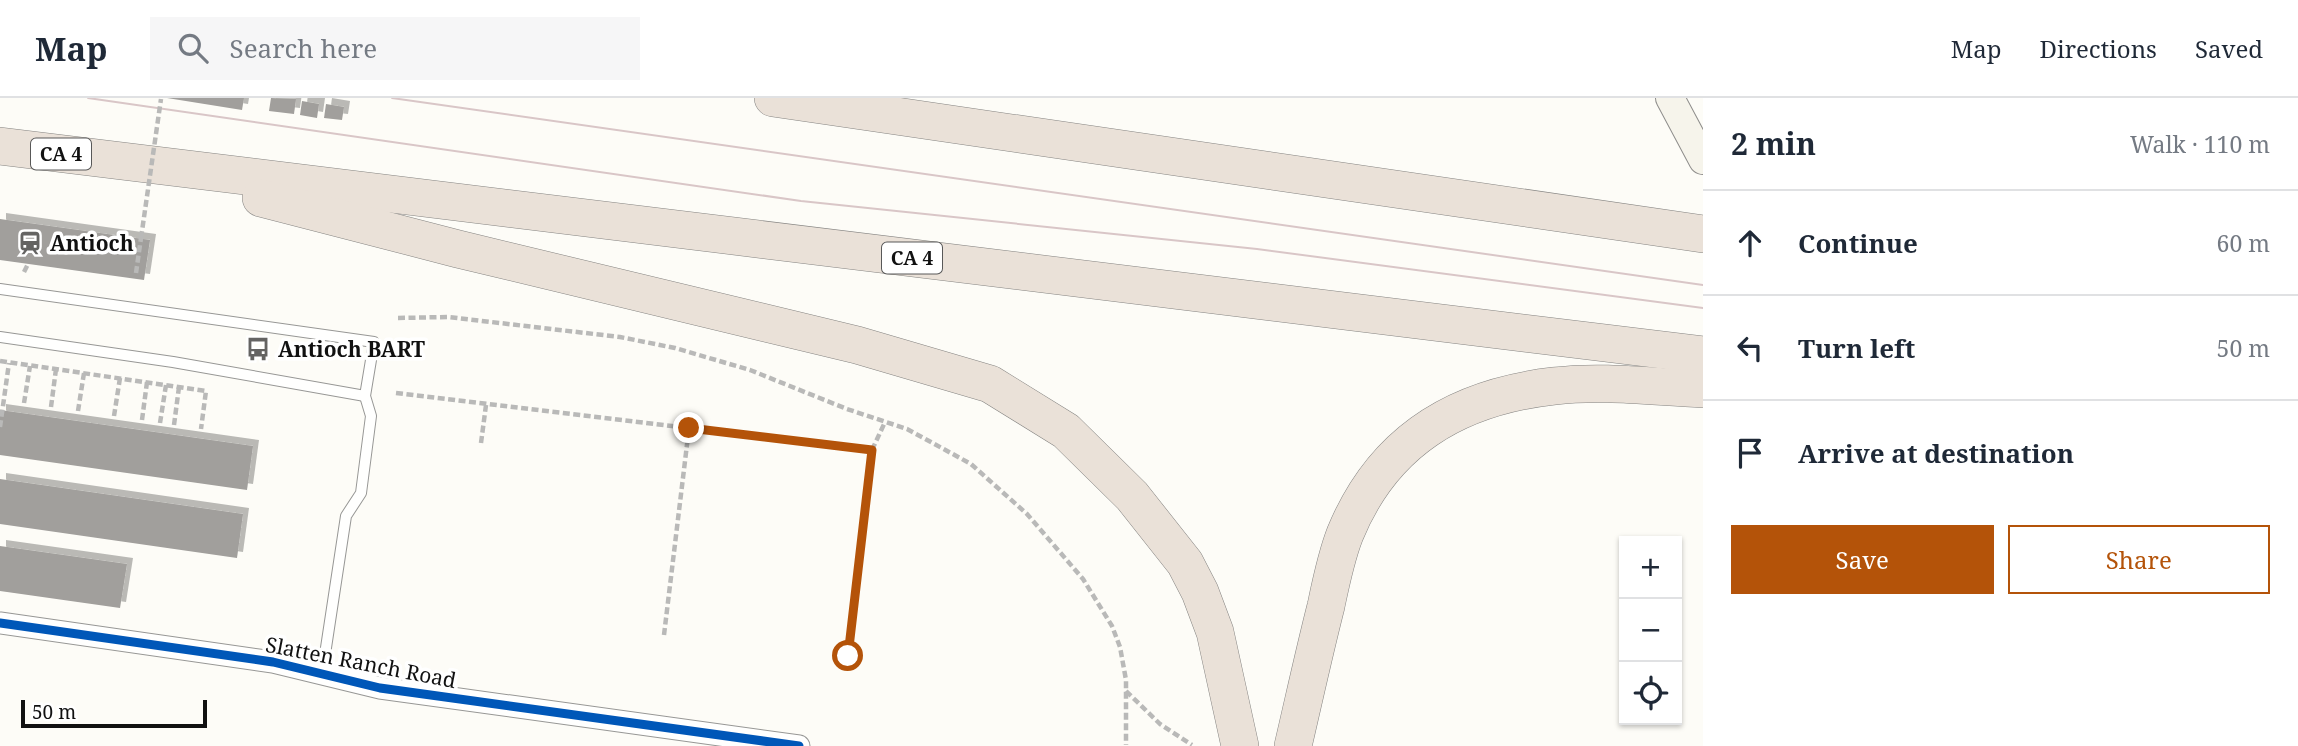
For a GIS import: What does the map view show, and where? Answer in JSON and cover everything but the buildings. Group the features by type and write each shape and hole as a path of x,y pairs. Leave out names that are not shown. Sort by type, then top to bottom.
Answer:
{"highway":[{"path":"773,98 1703,234"},
{"name":"CA 4","path":"0,146 1703,355"},
{"path":"121,161 458,249 857,345 990,384 1066,431 1132,496 1185,563 1200,592 1215,632 1240,746"},
{"path":"1293,746 1344,536 1360,503 1406,443 1428,427 1485,399 1554,386 1602,384 1703,389"}],"main road":[{"path":"1670,98 1703,160"}],"street":[{"name":"Slatten Ranch Road","path":"0,623 273,662 380,688 799,746"}],"lane":[{"path":"0,289 374,342 365,396 371,416 361,493 346,516 322,674"},
{"path":"0,337 173,362 365,396"}],"path":[{"path":"136,274 161,99"},
{"path":"24,272 29,264"},
{"path":"398,318 448,317 620,337 675,348 750,370 847,409 907,429 971,464 1027,514 1083,579 1112,626 1120,647 1126,691 1126,745"},
{"path":"0,361 206,391 201,429"},
{"path":"0,427 9,363"},
{"path":"24,403 30,366"},
{"path":"51,407 56,369"},
{"path":"78,411 84,373"},
{"path":"114,416 120,379"},
{"path":"142,420 147,382"},
{"path":"160,423 166,385"},
{"path":"174,425 179,387"},
{"path":"396,393 872,450"},
{"path":"481,443 486,405"},
{"path":"848,656 872,450 885,422"},
{"path":"664,635 689,428"},
{"path":"1126,691 1160,724 1192,745"}],"tram line":[{"path":"88,98 801,201 1257,249 1703,308"},
{"path":"392,98 1703,285"}],"cycle path":[{"path":"0,623 273,662 380,688 799,746"}],"place":[{"name":"Antioch","path":"30,243"},
{"name":"Antioch BART","path":"258,349"}],"route":[{"path":"689,428 872,450 848,656"}]}
